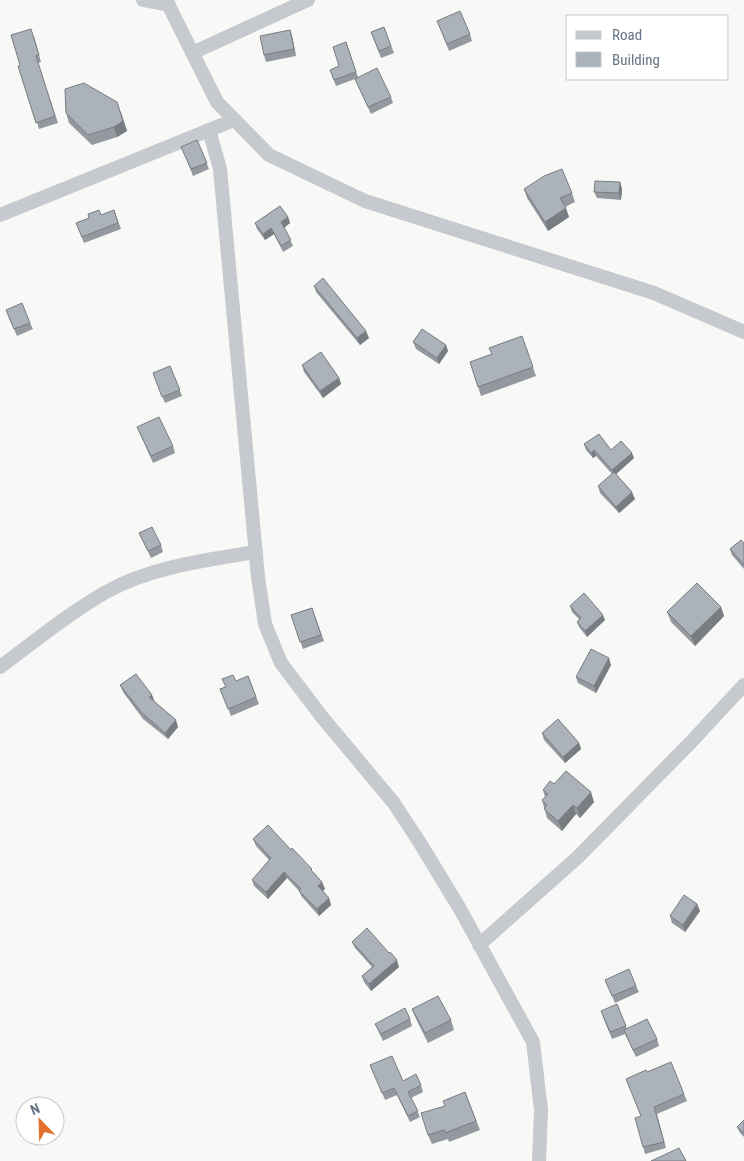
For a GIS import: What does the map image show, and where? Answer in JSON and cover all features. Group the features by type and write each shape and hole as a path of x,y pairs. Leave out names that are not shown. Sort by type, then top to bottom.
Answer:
{"street":[{"path":"143,0 168,3 217,102 269,155 365,201 654,293 744,332"},
{"path":"192,53 308,0"},
{"path":"0,215 234,120"},
{"path":"209,130 220,169 256,552 265,624 281,663 322,717 393,802 420,843 460,909 533,1042 541,1110 539,1161"},
{"path":"0,667 97,598 129,581 173,568 256,552"},
{"path":"480,945 578,857 744,685"}],"building":[{"path":"460,11 470,34 447,44 437,21"},
{"path":"384,27 391,46 379,51 371,32"},
{"path":"31,29 39,55 36,56 55,116 36,123 18,66 20,65 11,35"},
{"path":"290,30 294,49 264,55 260,36"},
{"path":"346,42 356,72 334,80 330,70 339,66 333,47"},
{"path":"377,68 391,97 368,107 355,79"},
{"path":"84,83 117,102 123,121 114,127 88,135 66,113 65,89"},
{"path":"197,140 207,163 191,169 181,147"},
{"path":"562,169 572,193 560,198 566,208 545,222 524,189 544,176"},
{"path":"595,181 620,182 619,193 594,192"},
{"path":"280,206 288,217 281,222 291,240 281,246 271,228 263,234 255,223"},
{"path":"99,210 101,215 114,210 118,223 82,237 76,223 89,218 88,214"},
{"path":"323,278 366,331 357,338 314,286"},
{"path":"22,303 30,323 14,329 6,310"},
{"path":"422,329 446,345 437,358 413,342"},
{"path":"522,336 533,367 478,387 470,362 492,354 489,348"},
{"path":"321,352 339,378 320,391 302,365"},
{"path":"170,366 180,390 162,397 153,373"},
{"path":"159,417 173,446 151,456 137,427"},
{"path":"599,434 611,450 621,441 632,453 612,470 594,450 591,453 584,444"},
{"path":"614,472 632,492 616,507 598,486"},
{"path":"152,527 161,545 148,551 139,533"},
{"path":"741,540 744,543 744,565 730,549"},
{"path":"697,583 721,607 691,636 667,612"},
{"path":"584,593 603,615 585,631 577,622 581,618 570,606"},
{"path":"312,608 321,635 300,642 291,615"},
{"path":"591,649 609,658 594,686 576,677"},
{"path":"136,674 152,695 149,697 176,720 165,733 141,712 120,685"},
{"path":"233,675 236,681 248,676 256,697 228,709 220,689 226,687 222,679"},
{"path":"558,719 579,743 563,757 542,733"},
{"path":"566,771 591,792 577,808 573,805 558,821 544,809 547,805 542,800 548,794 543,790 550,781 554,784"},
{"path":"268,825 312,869 322,882 318,886 329,898 317,909 284,872 266,892 252,880 271,858 253,839"},
{"path":"684,895 697,904 683,925 670,916"},
{"path":"367,928 397,960 369,984 362,976 374,966 352,942"},
{"path":"629,969 636,986 612,996 605,980"},
{"path":"438,996 451,1020 425,1033 412,1009"},
{"path":"617,1004 626,1026 610,1032 601,1011"},
{"path":"405,1008 410,1019 381,1034 375,1024"},
{"path":"647,1019 657,1039 633,1050 624,1030"},
{"path":"392,1056 403,1081 416,1074 421,1085 408,1092 418,1111 408,1116 394,1088 382,1093 370,1065"},
{"path":"671,1062 684,1094 654,1107 664,1142 643,1147 635,1118 641,1116 626,1079"},
{"path":"465,1092 476,1121 445,1133 444,1130 428,1135 421,1113 445,1106 443,1101"},
{"path":"744,1120 744,1133 737,1127"},
{"path":"679,1148 686,1161 651,1161"}]}
